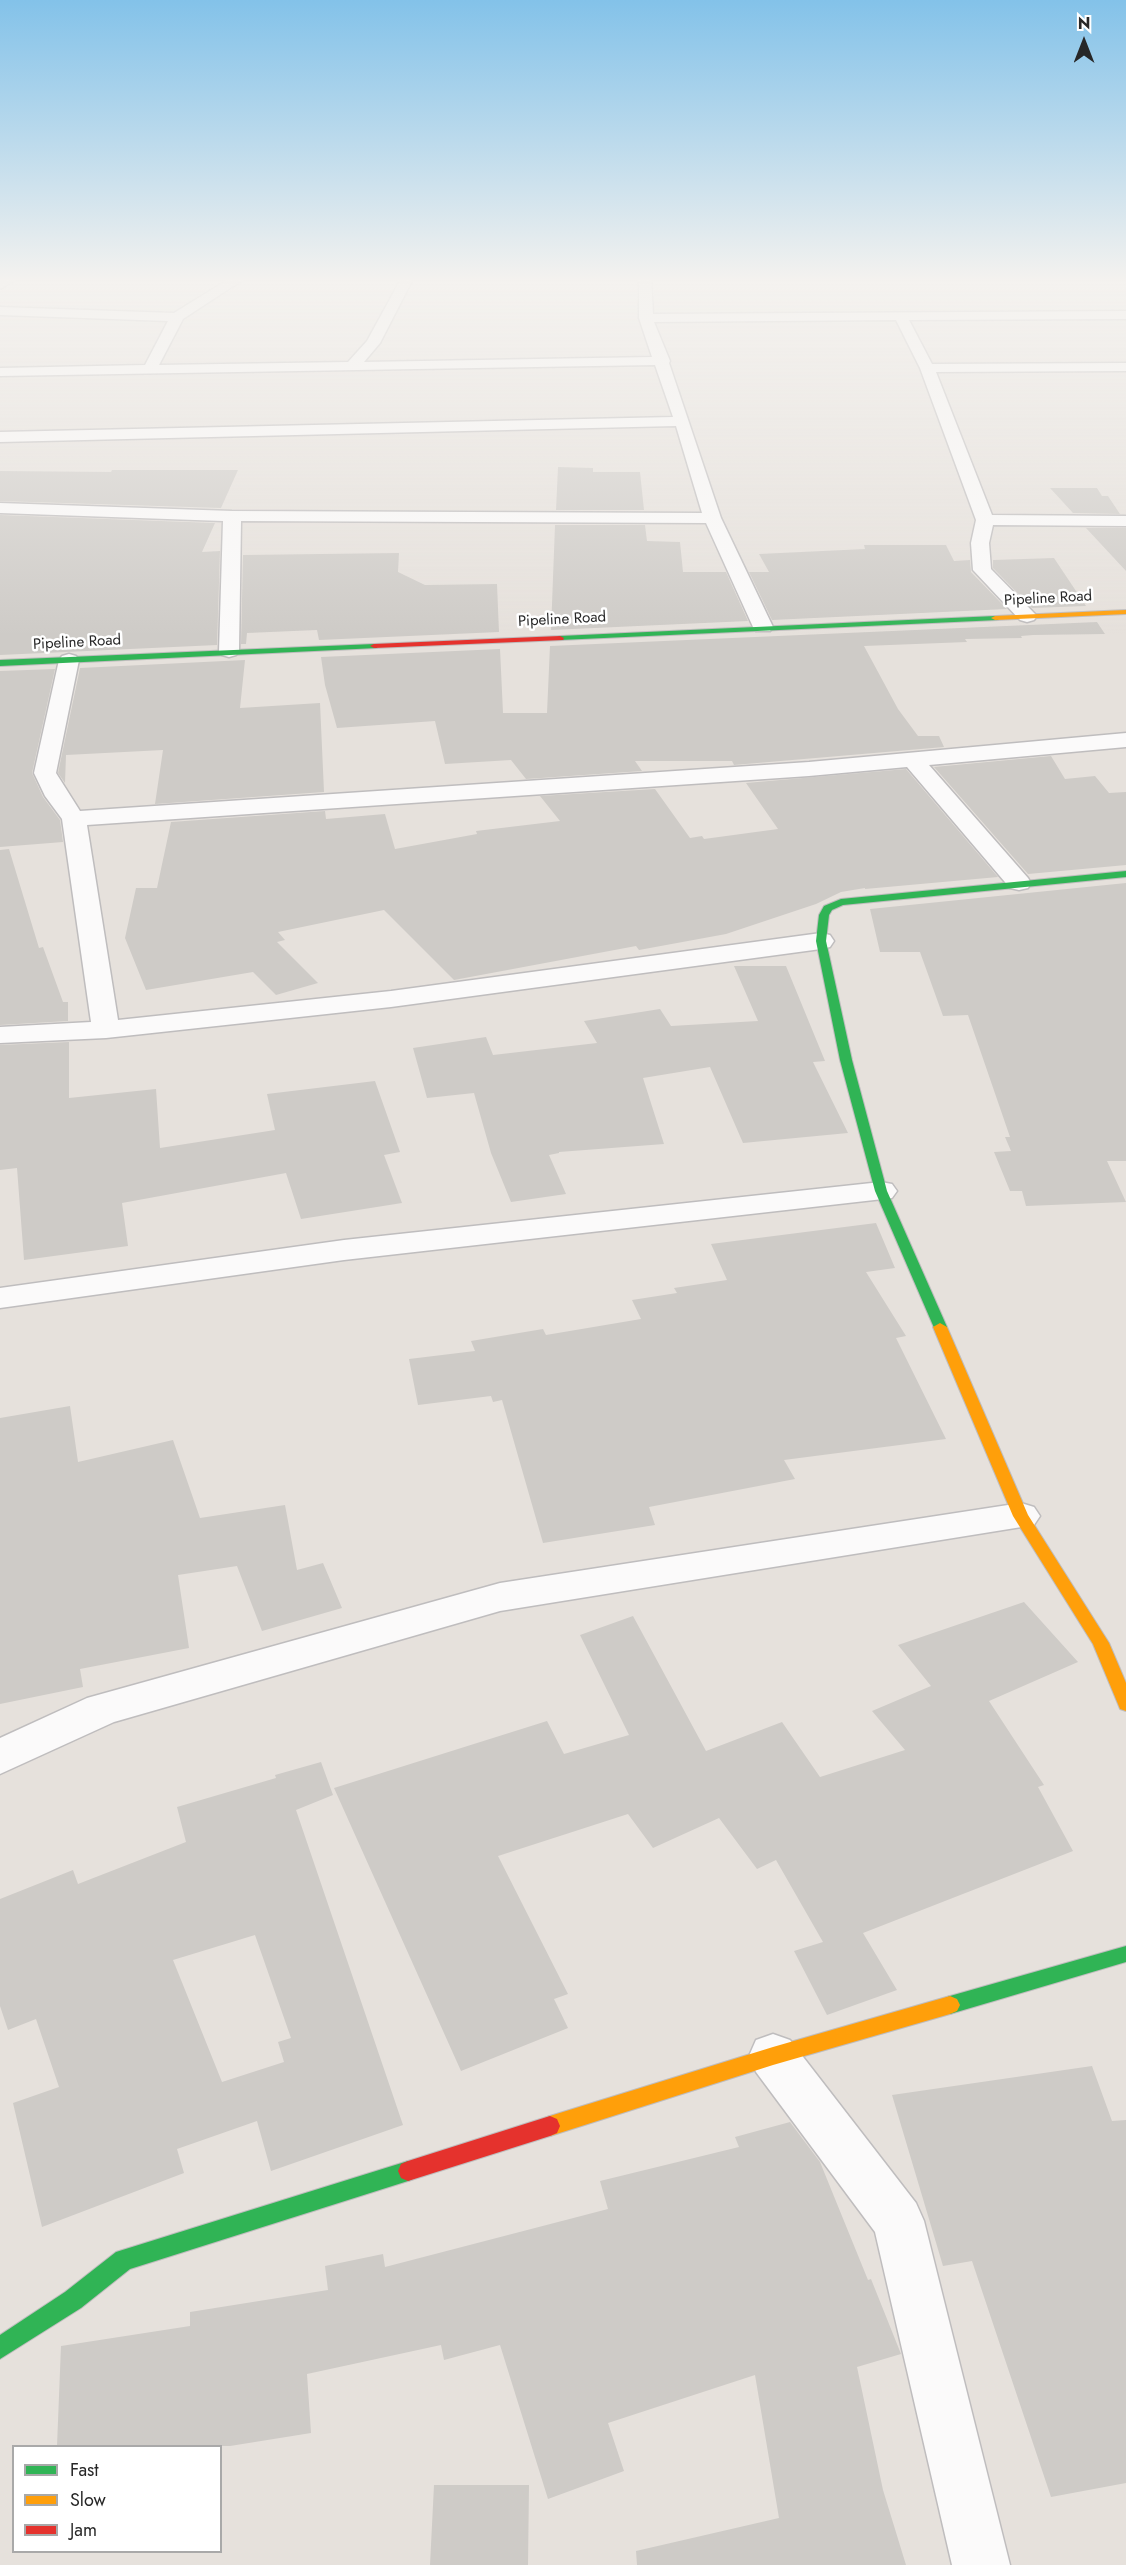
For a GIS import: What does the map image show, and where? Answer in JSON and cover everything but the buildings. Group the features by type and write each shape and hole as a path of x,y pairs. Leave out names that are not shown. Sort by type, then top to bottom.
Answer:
{"street":[{"path":"674,397 712,518 763,627"},
{"path":"938,397 985,520 980,543 982,570 1027,616"},
{"path":"0,437 682,421"},
{"path":"0,508 232,516 712,518"},
{"path":"229,651 232,516"},
{"path":"985,520 1126,521"},
{"name":"Pipeline Road","path":"0,663 1126,612"},
{"path":"69,660 45,773 57,796 74,819 106,1030"},
{"path":"74,819 718,775 1126,740"},
{"path":"912,759 1019,883"},
{"path":"1126,874 1019,883 841,903 828,908 824,915 820,941 846,1060 881,1191 1021,1516 1114,1649 1126,1704"},
{"path":"0,1035 106,1030 391,999 820,941"},
{"path":"0,1298 344,1250 881,1191"},
{"path":"0,1757 102,1709 500,1597 1021,1516"},
{"path":"0,2348 73,2300 124,2260 773,2056 1126,1954"},
{"path":"773,2056 898,2221 981,2565"}],"traffic: fast":[{"path":"560,638 995,618"},
{"path":"0,663 374,646"},
{"path":"940,1327 881,1191 846,1060 821,941 824,915 828,908 841,902 1126,874"},
{"path":"950,2005 1126,1954"},
{"path":"0,2348 73,2300 124,2260 408,2171"}],"traffic: slow":[{"path":"995,618 1126,612"},
{"path":"940,1327 1021,1516 1101,1643 1126,1704"},
{"path":"550,2126 773,2056 950,2005"}],"traffic: jam":[{"path":"374,646 560,638"},
{"path":"408,2171 550,2126"}]}
